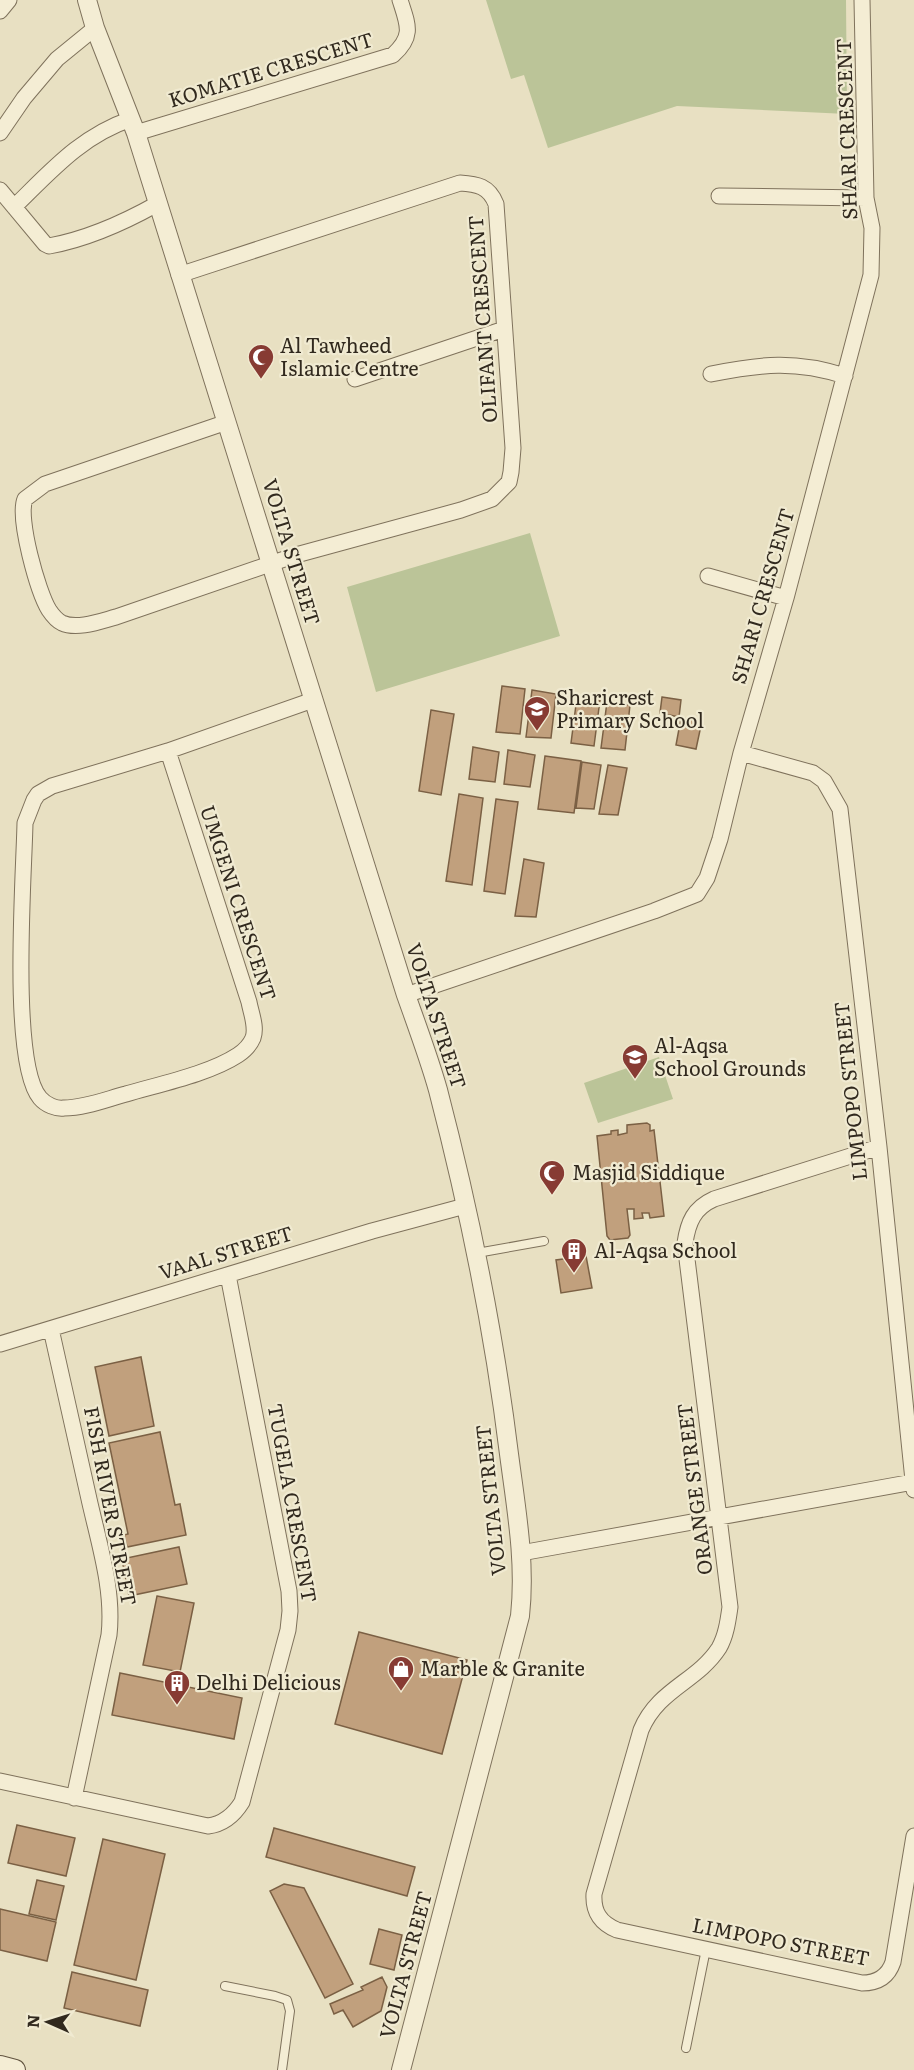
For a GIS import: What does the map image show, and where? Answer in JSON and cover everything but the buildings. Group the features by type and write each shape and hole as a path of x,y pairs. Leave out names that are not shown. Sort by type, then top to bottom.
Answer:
{"main road":[{"path":"0,2066 15,2070"}],"street":[{"path":"0,11 9,0"},
{"name":"VOLTA STREET","path":"87,0 95,28 134,126 437,1088 476,1254 502,1399 521,1553 522,1595 515,1637 401,2070"},
{"name":"KOMATIE CRESCENT","path":"134,126 393,56 404,46 408,38 400,0"},
{"name":"SHARI CRESCENT","path":"406,995 643,915 697,894 707,878 714,860 741,753 786,598 872,275 872,228 866,198 862,0"},
{"path":"0,133 24,98 57,59 95,28"},
{"path":"14,207 72,152 95,134 110,126 134,126"},
{"name":"OLIFANT CRESCENT","path":"179,274 460,183 474,184 492,194 496,204 513,448 509,482 492,499 461,510 296,555 271,564"},
{"path":"0,190 49,246 124,222 157,204"},
{"path":"719,196 866,198"},
{"path":"355,379 504,329"},
{"path":"711,374 770,364 821,369 844,376"},
{"path":"227,422 45,484 33,491 23,503 22,518 32,562 47,608 55,619 67,625 89,624 117,617 271,564"},
{"path":"708,576 786,598"},
{"name":"UMGENI CRESCENT","path":"168,751 249,1002 254,1028 253,1038 237,1056 185,1077 93,1103 63,1108 47,1104 39,1097 31,1079 22,1018 21,987 27,814 38,794 52,786 168,751 313,700"},
{"name":"LIMPOPO STREET","path":"741,753 813,773 824,781 840,809 879,1147 914,1486"},
{"name":"ORANGE STREET","path":"600,1919 594,1904 594,1894 647,1715 708,1661 719,1648 726,1632 730,1607 685,1243 691,1220 703,1204 714,1199 879,1147"},
{"name":"VAAL STREET","path":"0,1344 372,1231 465,1206"},
{"name":"TUGELA CRESCENT","path":"0,1781 208,1826 217,1825 236,1812 242,1802 285,1642 290,1611 287,1580 228,1275"},
{"name":"FISH RIVER STREET","path":"51,1329 99,1540 111,1614 109,1635 74,1798"},
{"path":"521,1553 720,1517 914,1486"},
{"name":"LIMPOPO STREET","path":"600,1919 617,1930 870,1983 883,1978 893,1962 914,1836"}],"lane":[{"path":"476,1254 544,1241"},
{"path":"686,2048 706,1949"},
{"path":"225,1986 287,2000 290,2011 282,2070"}],"green space":[{"path":"486,0 846,0 847,114 677,106 548,148 524,75 511,79"},
{"path":"530,533 560,636 376,692 347,587"},
{"path":"659,1057 673,1099 598,1123 584,1083"}],"place":[{"name":"Al Tawheed Islamic Centre","path":"261,380"},
{"name":"Sharicrest Primary School","path":"537,732"},
{"name":"Al-Aqsa School Grounds","path":"635,1080"},
{"name":"Masjid Siddique","path":"552,1196"},
{"name":"Al-Aqsa School","path":"574,1274"},
{"name":"Marble & Granite","path":"401,1692"},
{"name":"Delhi Delicious","path":"177,1706"}]}
